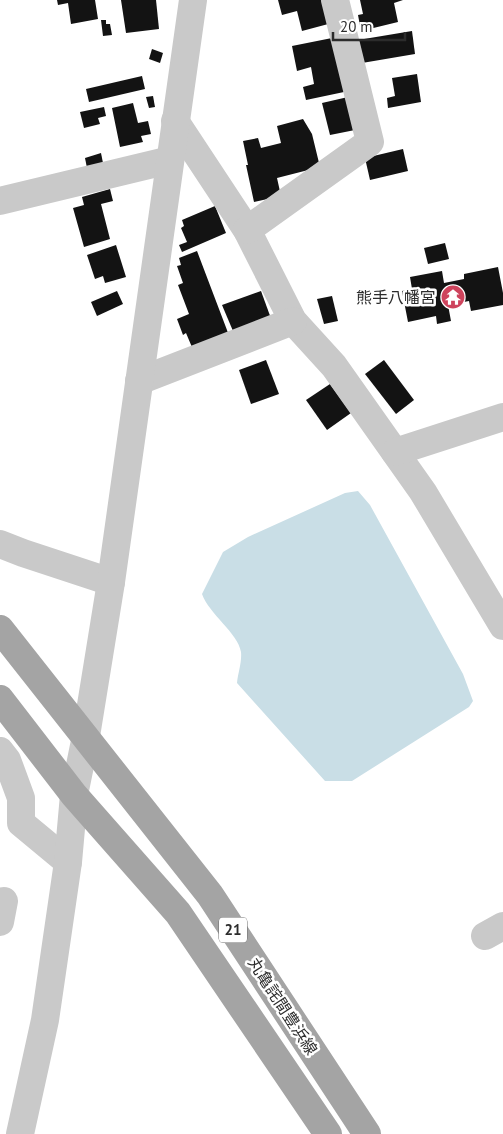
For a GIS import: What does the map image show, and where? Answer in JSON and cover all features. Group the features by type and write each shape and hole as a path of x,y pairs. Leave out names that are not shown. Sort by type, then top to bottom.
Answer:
{"main road":[{"name":"21","path":"0,629 86,736"},
{"name":"21","path":"0,699 74,795"},
{"name":"丸亀詫間豊浜線","path":"86,736 210,895 367,1134"},
{"name":"丸亀詫間豊浜線","path":"74,795 178,913 328,1134"}],"street":[{"path":"20,1134 45,1020 68,862 74,795 86,736 111,582 193,0"},
{"path":"247,230 370,142 335,0"},
{"path":"176,121 247,230 293,321 334,366 423,492 503,626"},
{"path":"0,201 170,160"},
{"path":"139,381 293,321"},
{"path":"395,452 503,417"},
{"path":"0,544 111,582"},
{"path":"0,751 8,760 21,798 21,823 68,862"}],"water":[{"path":"358,491 370,505 463,674 473,701 469,707 352,781 325,781 237,683 241,656 239,645 211,609 202,594 223,552 248,537 345,493"}],"building":[{"path":"57,0 95,0 98,19 71,24 68,3 58,5"},
{"path":"121,0 156,0 159,29 126,33"},
{"path":"278,0 326,0 332,23 302,31 297,11 282,15"},
{"path":"360,0 403,0 394,3 398,22 361,31 358,15 363,14"},
{"path":"101,20 106,20 106,24 110,24 112,35 103,36"},
{"path":"412,31 415,54 362,63 358,40"},
{"path":"332,38 344,92 306,100 303,87 314,84 311,67 297,71 292,46"},
{"path":"152,49 163,53 160,63 149,59"},
{"path":"417,74 421,102 388,108 387,98 395,96 392,78"},
{"path":"142,76 145,89 89,102 86,89"},
{"path":"153,96 155,107 149,108 146,97"},
{"path":"348,97 355,130 330,135 322,103"},
{"path":"133,103 138,123 148,121 151,134 141,136 143,142 120,147 112,108"},
{"path":"104,107 106,116 98,118 100,124 84,128 80,112"},
{"path":"303,119 312,134 320,167 277,178 281,196 254,202 243,141 258,138 261,148 281,143 277,126"},
{"path":"403,149 408,171 370,180 365,158"},
{"path":"101,153 103,163 87,168 85,158"},
{"path":"110,189 113,201 101,204 110,239 84,247 73,208 84,205 82,197"},
{"path":"215,206 226,233 182,252 179,245 187,242 181,228 184,226 182,220"},
{"path":"445,243 449,259 428,264 424,248"},
{"path":"116,245 126,277 105,283 103,276 95,279 87,255"},
{"path":"197,251 230,338 194,352 186,333 183,335 177,319 189,314 178,285 183,283 177,266 181,265 179,258"},
{"name":"熊手八幡宮","path":"498,267 503,293 503,305 471,311 469,301 448,305 451,321 437,324 436,316 408,322 402,291 412,289 410,277 442,271 444,283 464,279 464,274"},
{"path":"117,291 123,304 97,316 91,302"},
{"path":"261,291 273,324 233,331 222,305"},
{"path":"332,296 338,321 324,324 317,299"},
{"path":"266,360 279,394 251,404 239,370"},
{"path":"384,360 414,400 396,414 365,374"},
{"path":"330,384 351,413 327,430 306,400"}],"place":[{"name":"熊手八幡宮","path":"453,297"}]}
